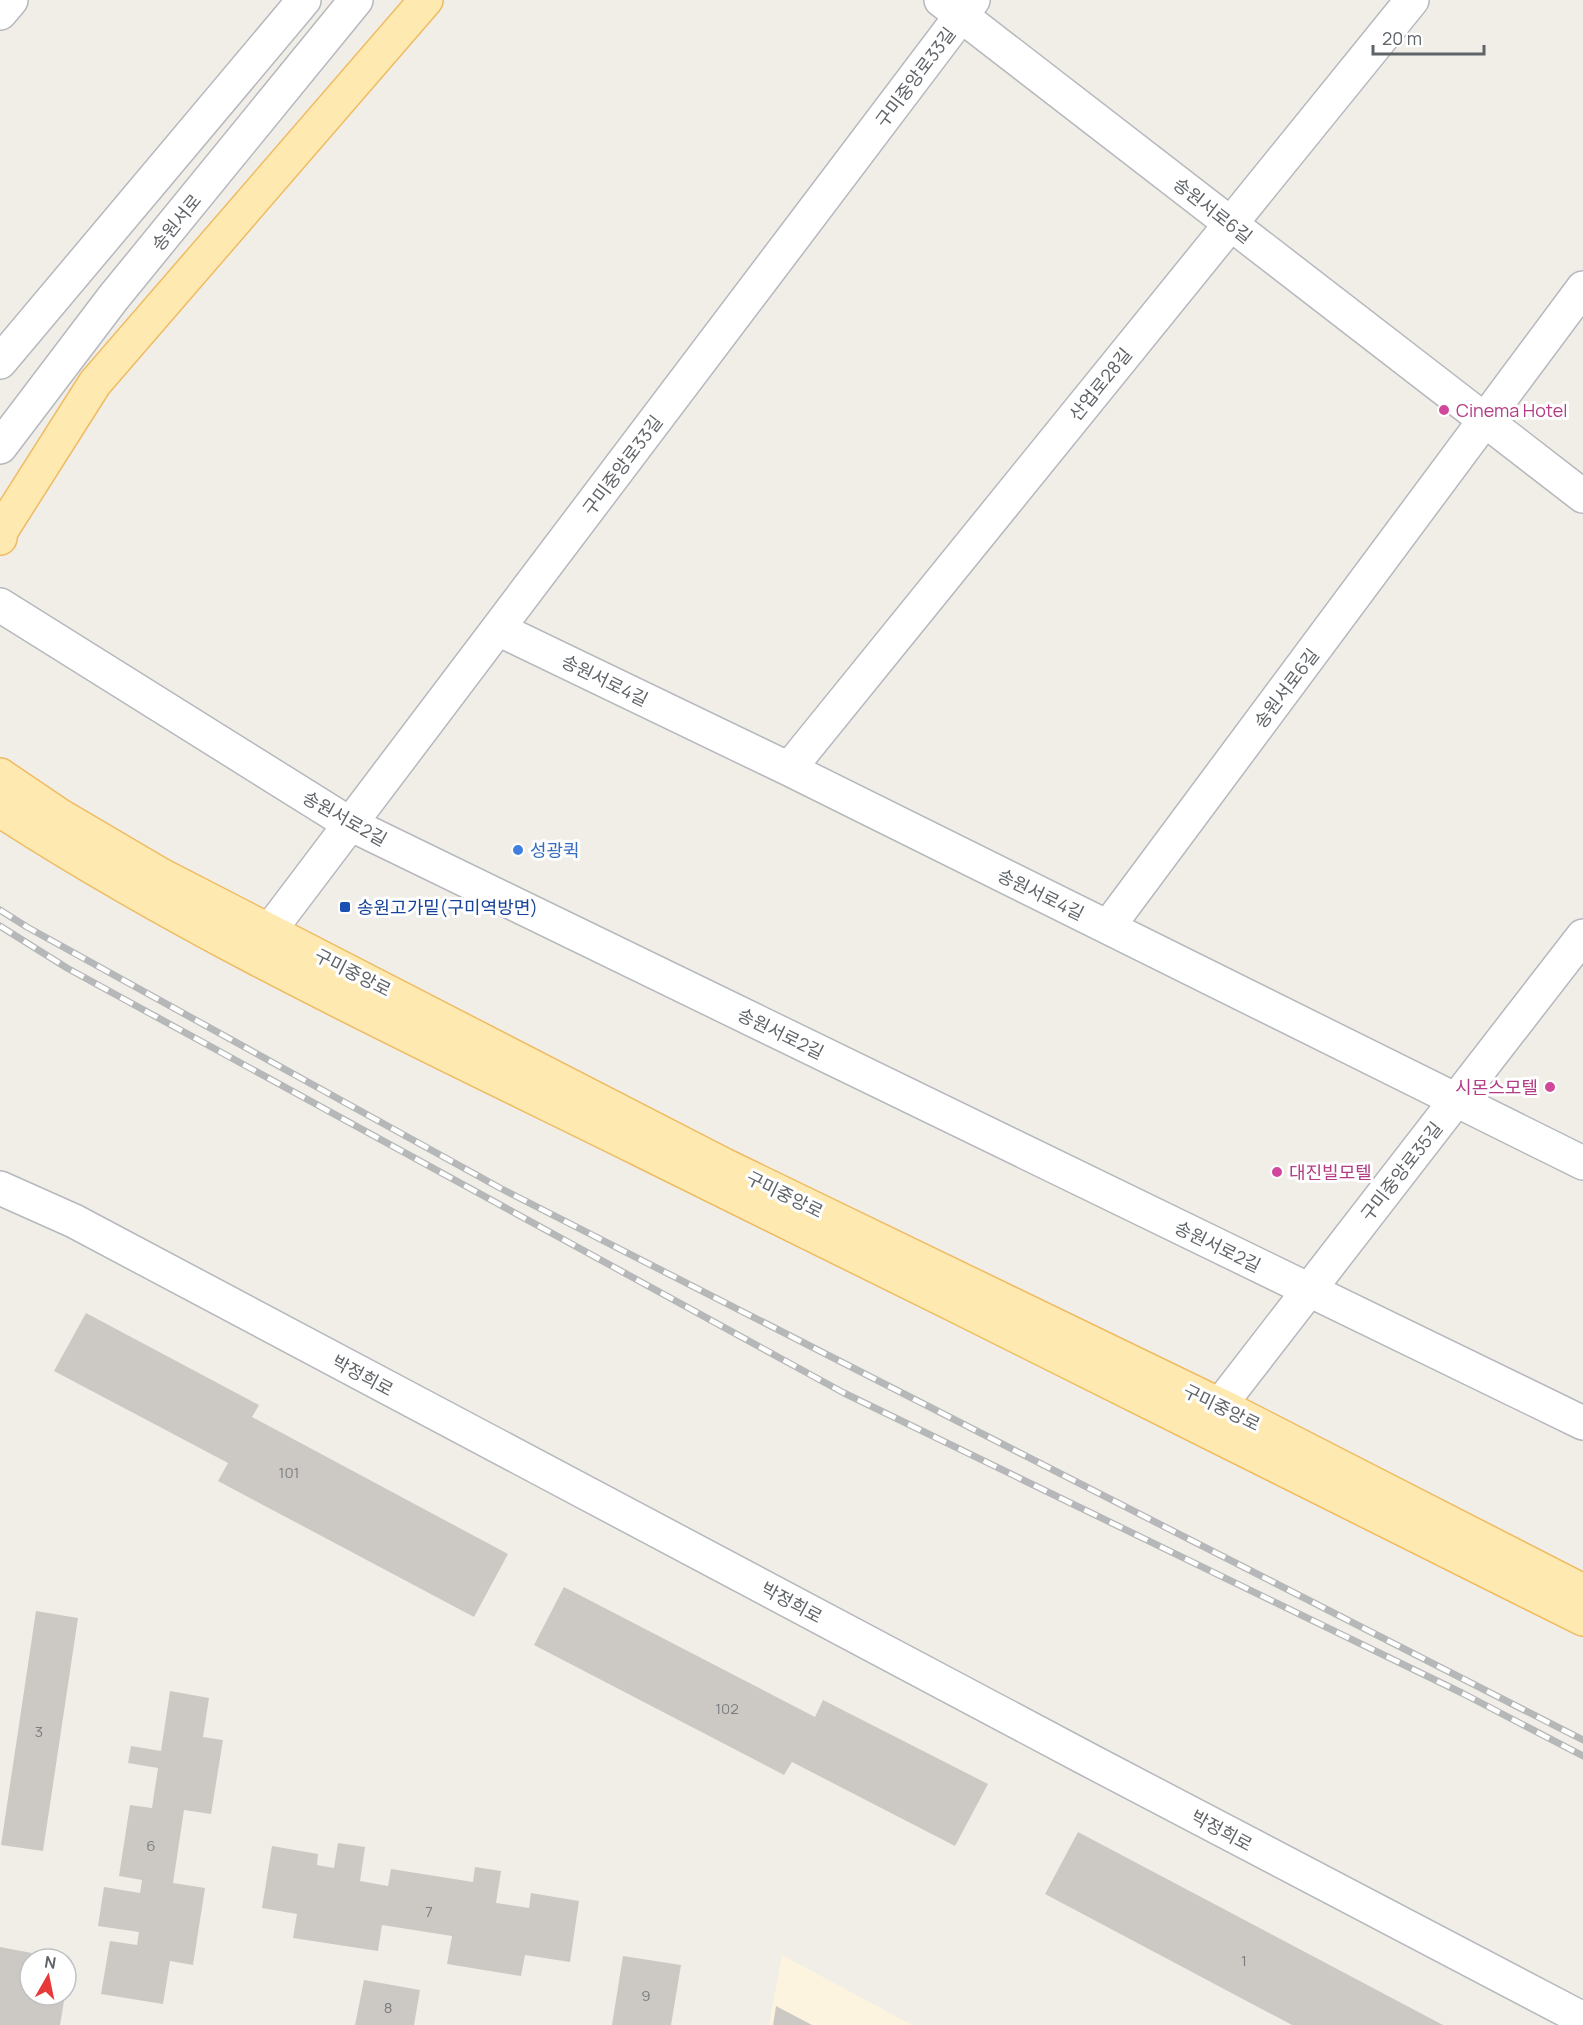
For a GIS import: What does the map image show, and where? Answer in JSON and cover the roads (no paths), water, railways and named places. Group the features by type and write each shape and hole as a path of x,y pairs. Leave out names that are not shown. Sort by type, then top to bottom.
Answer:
{"main road":[{"path":"0,534 95,383 426,0"},
{"name":"구미중앙로","path":"0,775 59,815 161,875 724,1165 1220,1405 1583,1591"},
{"name":"구미중앙로","path":"0,810 71,856 287,974 1356,1504 1583,1619"}],"street":[{"path":"0,12 11,0"},
{"path":"0,362 303,0"},
{"name":"송원서로","path":"0,447 113,298 356,0"},
{"name":"산업로28길","path":"789,769 1412,0"},
{"name":"송원서로6길","path":"959,5 1231,223 1583,496"},
{"name":"구미중앙로33길","path":"270,930 498,629 959,5"},
{"name":"송원서로6길","path":"1108,927 1583,288"},
{"name":"송원서로2길","path":"0,604 350,824 1583,1424"},
{"name":"송원서로4길","path":"498,629 789,769 1583,1163"},
{"name":"구미중앙로35길","path":"1220,1405 1583,936"},
{"name":"박정희로","path":"0,1188 74,1221 1583,2019"},
{"path":"0,1213 74,1221"}],"railway":[{"path":"0,910 500,1188 1583,1740"},
{"path":"0,926 67,968 844,1393 1462,1693 1583,1756"}],"place":[{"name":"Cinema Hotel","path":"1444,410"},
{"name":"성광퀵","path":"518,850"},
{"name":"송원고가밑(구미역방면)","path":"345,907"},
{"name":"시몬스모텔","path":"1550,1087"},
{"name":"대진빌모텔","path":"1277,1172"}]}
